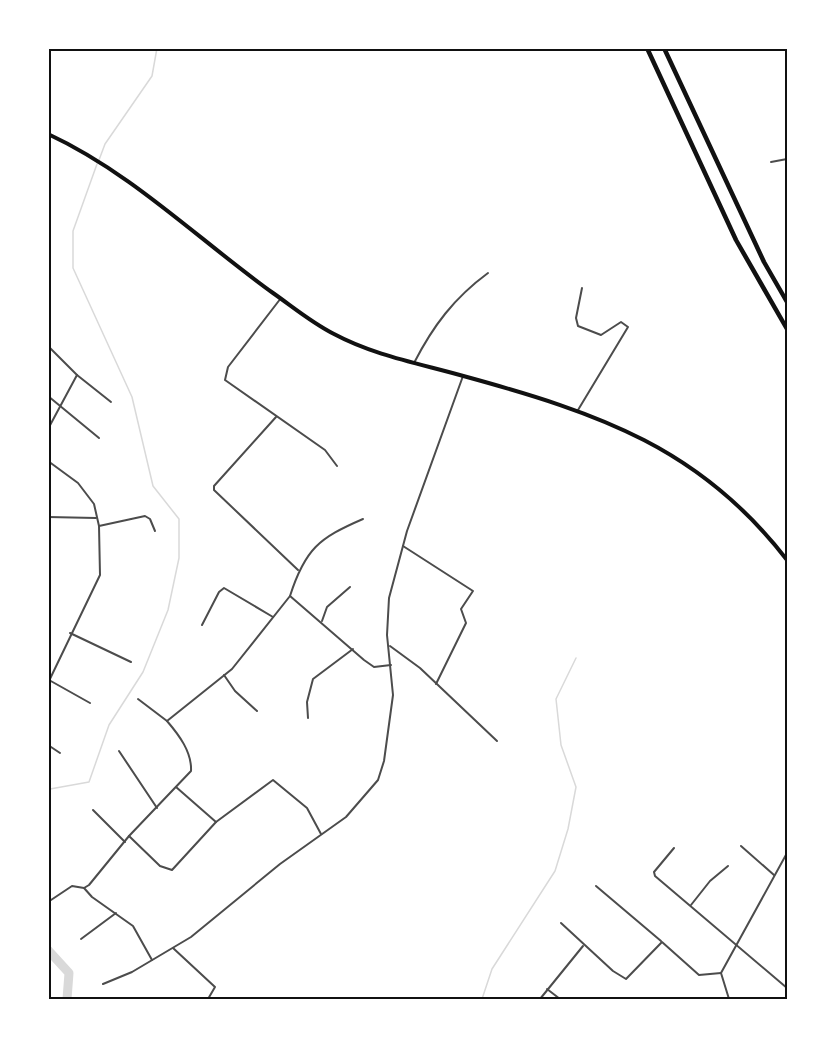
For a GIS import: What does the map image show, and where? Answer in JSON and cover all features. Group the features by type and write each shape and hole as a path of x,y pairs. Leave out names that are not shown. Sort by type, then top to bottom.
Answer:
{"highway":[{"path":"647,48 736,240 787,329"},
{"path":"664,48 763,260 787,302"},
{"path":"48,134 106,165 280,298 333,334 366,348 414,363 578,410 632,433 691,469 753,519 787,560"}],"street":[{"path":"771,162 787,159"},
{"path":"414,363 436,324 450,305 488,273"},
{"path":"578,410 628,327 621,322 601,335 578,326 576,318 582,288"},
{"path":"280,298 228,367 225,380 325,450 337,466"},
{"path":"48,346 77,375 111,402"},
{"path":"48,429 77,375"},
{"path":"104,984 173,948 346,817 378,780 387,740 393,695 390,646 387,635 389,598 403,546 463,376"},
{"path":"48,396 99,438"},
{"path":"277,416 214,486 214,490 298,570"},
{"path":"48,461 88,494 99,526 100,575 70,633 49,681 90,703"},
{"path":"99,526 145,516 150,519 155,531"},
{"path":"48,517 97,518"},
{"path":"167,721 242,658 290,596 298,570 310,551 332,534 363,519"},
{"path":"403,546 473,591 460,612 466,623 436,684"},
{"path":"322,621 327,607 350,587"},
{"path":"202,625 219,592 224,588 273,617"},
{"path":"290,596 374,667 391,665"},
{"path":"70,633 131,663"},
{"path":"390,646 420,668 497,741"},
{"path":"308,718 308,702 313,679 353,649"},
{"path":"224,675 257,711"},
{"path":"84,888 129,836 191,771 191,760 177,732 167,721 138,699"},
{"path":"48,745 60,753"},
{"path":"119,751 157,808"},
{"path":"129,836 160,866 171,870 216,822 273,780 307,808 321,834"},
{"path":"176,787 216,822"},
{"path":"93,810 125,842"},
{"path":"741,846 774,874"},
{"path":"674,848 654,872 655,876 787,988"},
{"path":"729,999 721,973 787,853"},
{"path":"691,906 710,881 728,866"},
{"path":"48,902 72,886 84,888 92,897 137,931 152,960"},
{"path":"596,886 699,975 721,973"},
{"path":"81,939 116,913"},
{"path":"561,923 583,946 626,979 662,942"},
{"path":"540,999 583,946"},
{"path":"173,948 215,987 208,999"},
{"path":"547,988 560,999"}],"waterway":[{"path":"99,160 105,144 152,76 157,48"},
{"path":"48,792 50,789 89,782 109,725 143,672 168,610 179,558 179,519 153,486 132,397 73,268 73,231 97,164"},
{"path":"482,999 492,969 555,871 568,829 576,787 561,745 556,699 576,658"},
{"path":"48,950 69,973 67,999"}]}
